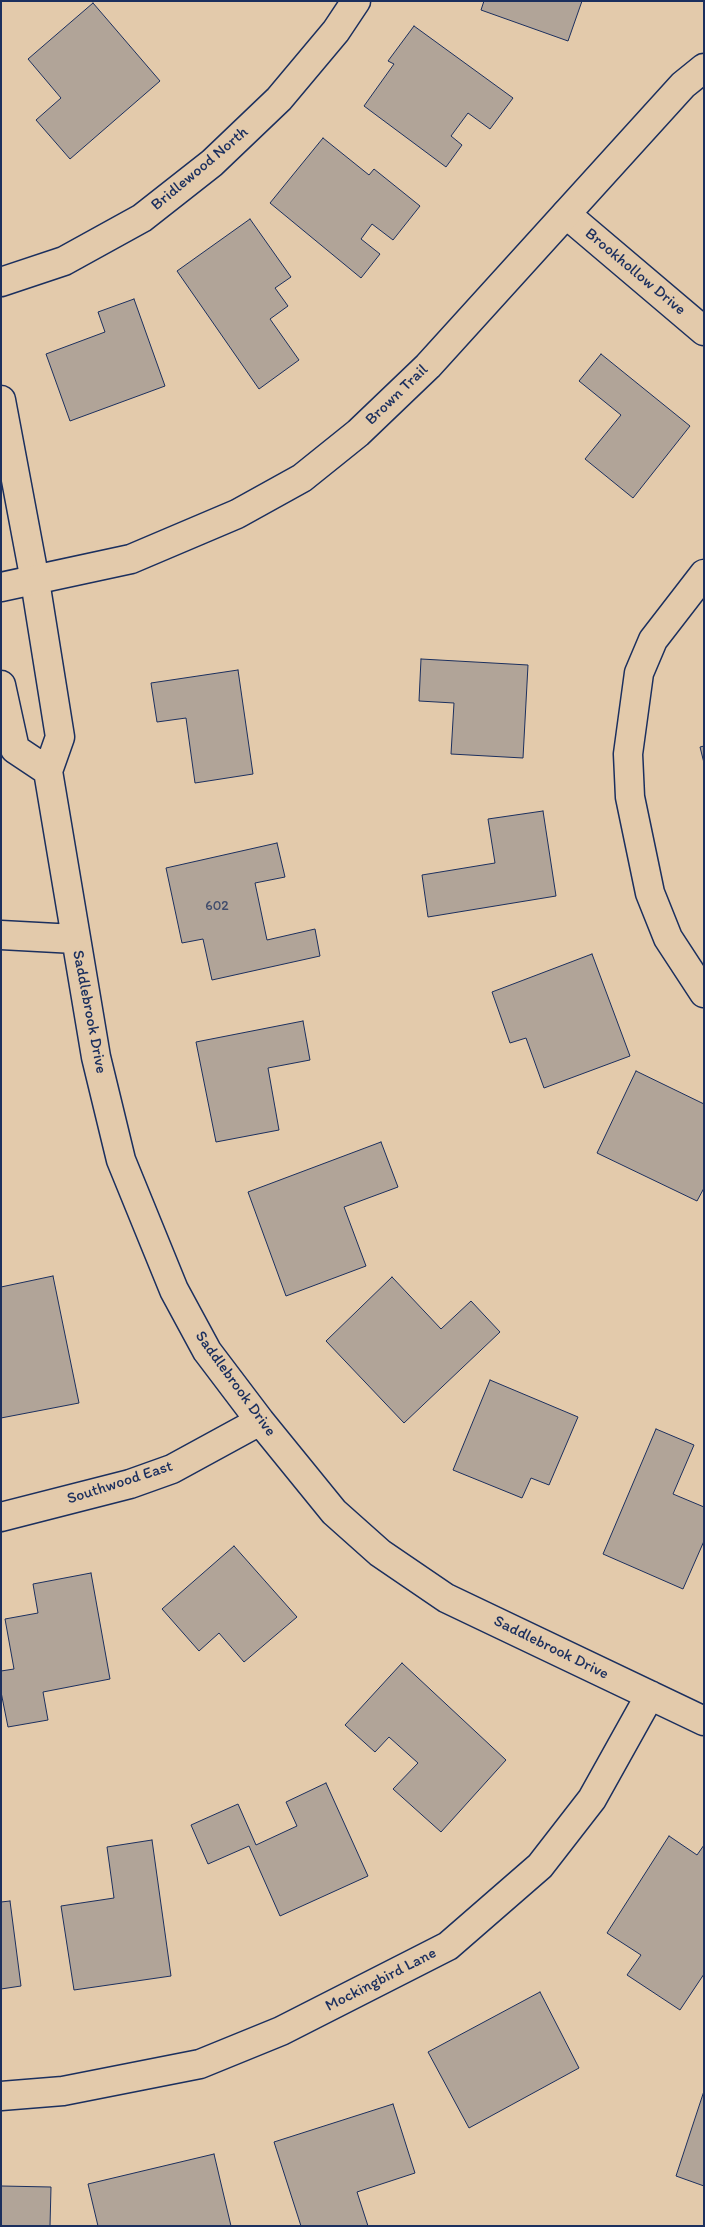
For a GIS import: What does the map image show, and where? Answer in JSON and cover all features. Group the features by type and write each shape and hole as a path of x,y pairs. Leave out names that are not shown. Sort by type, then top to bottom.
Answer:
{"street":[{"name":"Bridlewood North","path":"1,282 64,261 142,218 212,164 279,99 336,31 356,1"},
{"name":"Brown Trail","path":"1,587 131,559 237,514 302,478 358,434 428,366 683,85 704,68"},
{"name":"Brookhollow Drive","path":"566,214 704,331"},
{"name":"Saddlebrook Drive","path":"1,400 35,581 60,737 48,771 96,1057 121,1160 174,1290 207,1351 260,1421 334,1512 380,1553 446,1598 704,1721"},
{"path":"704,574 653,640 638,674 628,754 630,797 650,893 668,938 704,993"},
{"path":"1,685 15,749 48,771"},
{"path":"1,935 75,939"},
{"name":"Southwood East","path":"1,1516 130,1484 172,1469 260,1421"},
{"name":"Mockingbird Lane","path":"1,2096 63,2091 200,2064 281,2031 448,1946 540,1866 592,1799 650,1695"}],"building":[{"path":"484,1 582,1 568,41 481,10"},
{"path":"93,3 160,81 70,159 36,120 61,98 28,59"},
{"path":"414,26 513,98 490,129 468,113 451,136 462,145 446,167 364,106 394,64 388,61"},
{"path":"323,138 369,175 374,169 420,206 393,240 372,224 361,239 380,254 361,278 270,203"},
{"path":"250,219 291,277 275,288 288,306 270,319 299,360 259,389 177,271"},
{"path":"134,299 165,386 70,421 46,354 105,332 98,312"},
{"path":"601,354 690,426 633,498 585,459 621,415 579,381"},
{"path":"421,659 528,665 523,758 451,754 454,703 419,701"},
{"path":"238,670 253,774 195,783 186,718 157,722 151,683"},
{"path":"704,746 704,763 700,747"},
{"path":"543,811 556,896 428,917 422,875 495,863 488,819"},
{"path":"277,843 285,877 255,883 267,940 315,929 320,956 212,980 203,939 182,943 166,868"},
{"path":"592,954 630,1056 544,1088 526,1038 510,1043 492,992"},
{"path":"303,1021 310,1060 268,1068 279,1130 216,1142 196,1042"},
{"path":"636,1071 704,1104 704,1188 697,1201 597,1153"},
{"path":"381,1142 398,1187 344,1207 366,1266 286,1296 248,1192"},
{"path":"53,1276 79,1403 1,1418 1,1287"},
{"path":"392,1277 441,1329 471,1301 500,1332 404,1423 326,1341"},
{"path":"490,1380 578,1417 549,1485 531,1478 522,1498 453,1470"},
{"path":"656,1429 694,1445 673,1494 704,1507 704,1541 683,1589 603,1554"},
{"path":"234,1546 297,1617 244,1662 219,1633 199,1651 162,1609"},
{"path":"91,1573 110,1679 43,1692 48,1720 8,1727 1,1692 1,1671 14,1669 5,1619 38,1613 33,1584"},
{"path":"402,1663 506,1760 441,1832 393,1789 418,1763 389,1737 375,1752 345,1725"},
{"path":"326,1783 368,1876 280,1916 249,1846 208,1864 191,1825 238,1804 256,1845 297,1826 286,1802"},
{"path":"669,1836 697,1855 704,1845 704,1974 680,2010 627,1975 641,1955 607,1933"},
{"path":"152,1840 171,1976 74,1990 61,1906 114,1898 107,1847"},
{"path":"10,1901 21,1986 1,1989 1,1902"},
{"path":"540,1992 579,2068 469,2128 428,2052"},
{"path":"704,2091 704,2186 676,2176"},
{"path":"393,2104 415,2173 357,2192 368,2226 301,2226 274,2142"},
{"path":"214,2154 231,2226 98,2226 88,2184"},
{"path":"1,2186 51,2187 50,2226 1,2226"}]}
